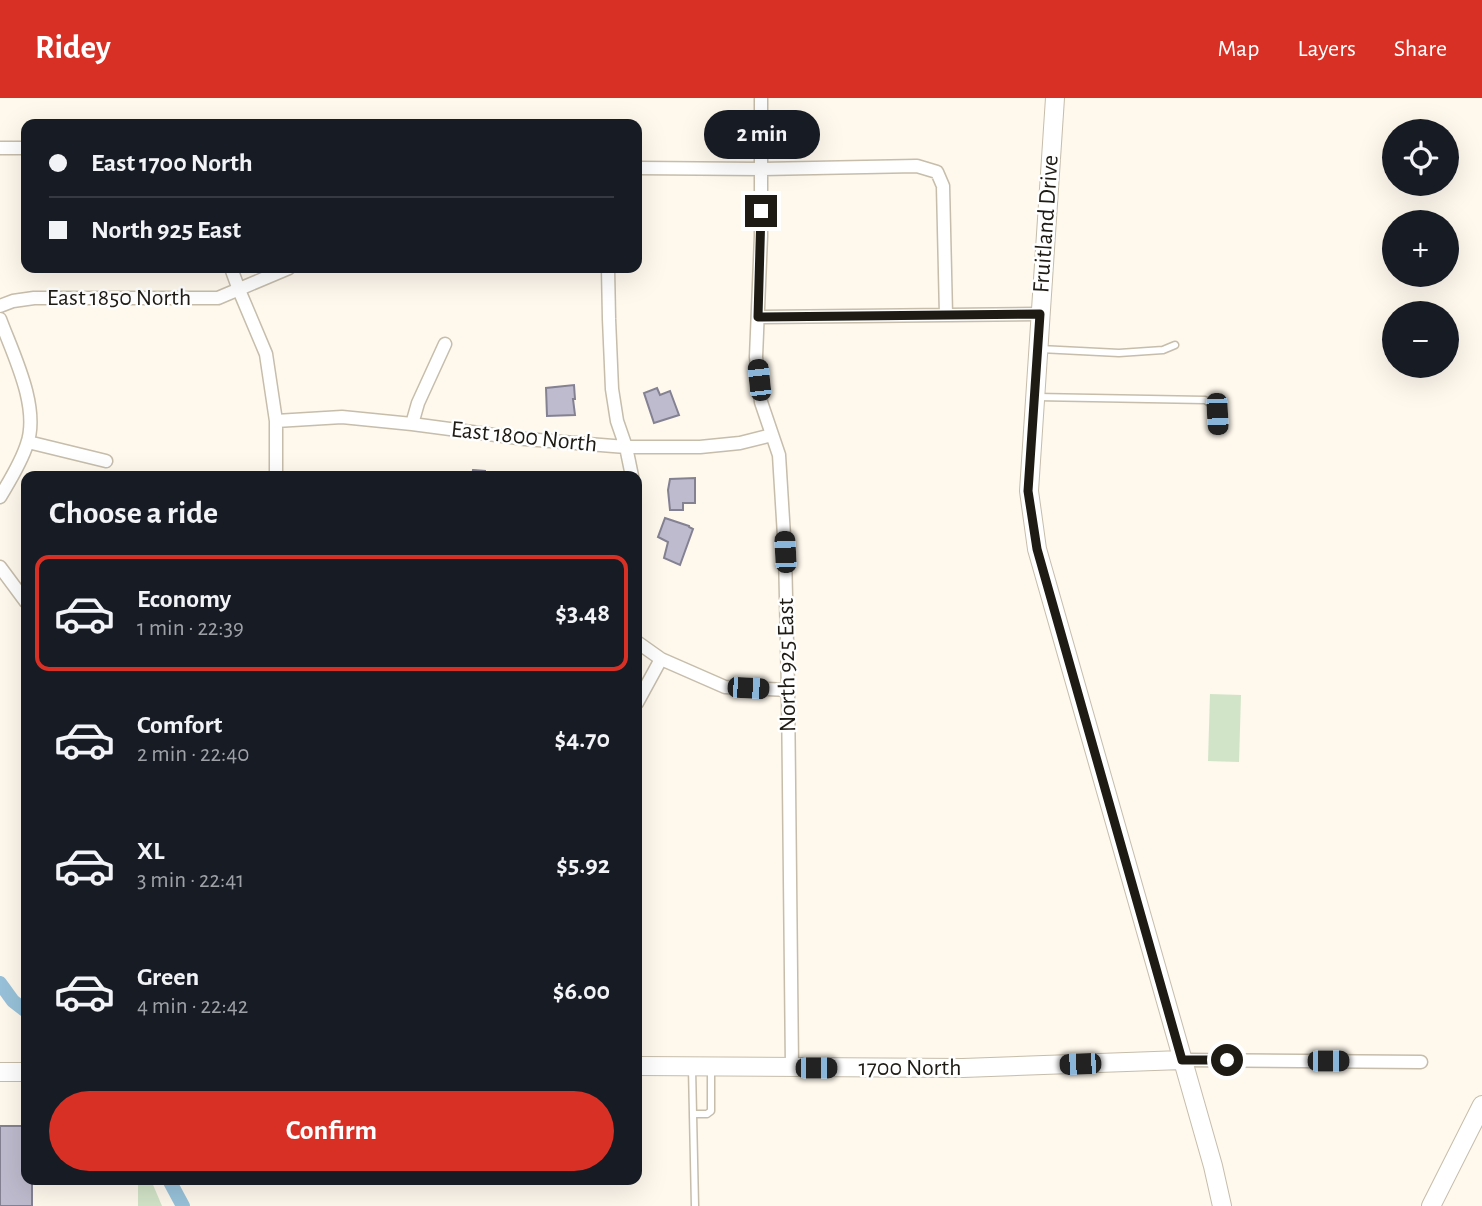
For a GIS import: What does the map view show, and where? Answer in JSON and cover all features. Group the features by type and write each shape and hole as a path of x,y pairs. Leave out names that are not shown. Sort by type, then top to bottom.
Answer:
{"street":[{"name":"North 925 East","path":"761,98 756,357 761,402 779,455 785,552 792,1068"},
{"name":"Fruitland Drive","path":"1055,98 1028,491 1037,549 1213,1166 1222,1206"},
{"path":"0,148 21,148"},
{"path":"642,168 918,166 937,172 943,186 946,315"},
{"path":"233,273 266,354 276,421 276,471"},
{"name":"East 1850 North","path":"0,306 34,298 218,298 278,273"},
{"path":"608,273 612,389 617,421 631,471"},
{"path":"758,317 1040,314"},
{"path":"0,319 24,385 31,423 28,442 0,497"},
{"path":"412,424 418,402 445,344"},
{"name":"East 1800 North","path":"276,421 342,417 525,439 626,447 700,447 740,443 772,435"},
{"path":"28,442 106,461"},
{"path":"0,567 21,595"},
{"path":"642,646 661,659 724,687 788,690"},
{"path":"642,694 661,659"},
{"path":"1182,1060 1421,1062"},
{"name":"1700 North","path":"642,1066 963,1068 1182,1060"},
{"path":"0,1072 21,1072"},
{"path":"1434,1205 1482,1105"}],"lane":[{"path":"1038,349 1119,353 1163,350 1175,345"},
{"path":"1034,397 1205,400 1216,407 1218,429"},
{"path":"691,1066 695,1206"},
{"path":"693,1114 708,1114 711,1111 711,1067"}],"green space":[{"path":"1210,694 1241,695 1239,762 1208,761"},
{"path":"138,1185 153,1185 162,1206 138,1206"}],"building":[{"path":"574,385 575,415 547,416 546,388"},
{"path":"657,388 660,395 670,391 679,415 654,423 644,393"},
{"path":"695,478 695,503 683,503 683,510 670,510 670,479"},
{"path":"665,518 693,529 680,565 664,558 668,542 658,537"},
{"path":"0,1126 21,1126 21,1185 32,1185 32,1206 0,1206"}],"waterway":[{"path":"0,983 21,1007"},
{"path":"172,1185 183,1206"}],"route":[{"path":"761,211 758,317 1040,314 1028,491 1037,549 1182,1060 1227,1060"}]}
